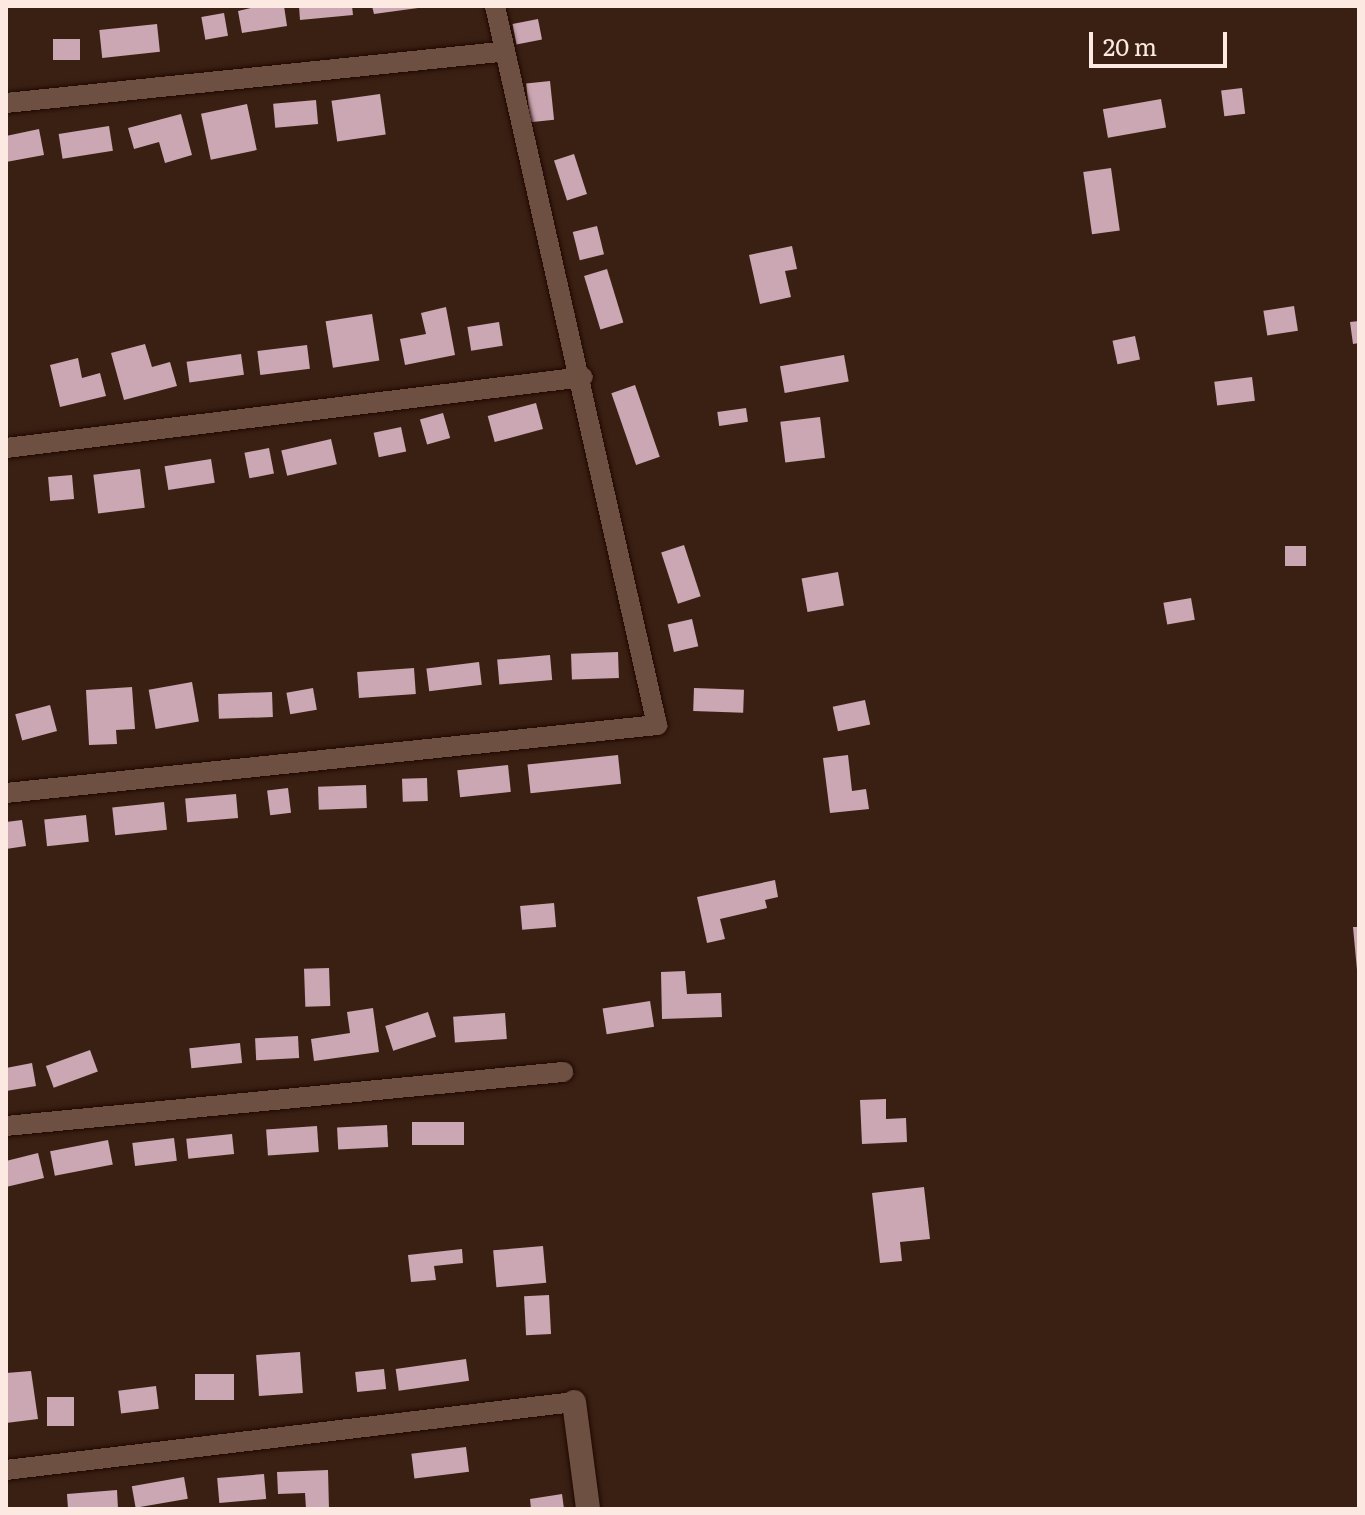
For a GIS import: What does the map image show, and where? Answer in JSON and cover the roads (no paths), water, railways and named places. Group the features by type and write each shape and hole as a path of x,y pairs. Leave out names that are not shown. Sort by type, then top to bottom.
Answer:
{"street":[{"path":"574,1402 588,1509"}],"lane":[{"path":"6,793 657,725 583,377 503,52 495,6"},
{"path":"6,103 503,52"},
{"path":"6,448 583,377"},
{"path":"6,1126 563,1072"},
{"path":"6,1470 574,1402"}]}
